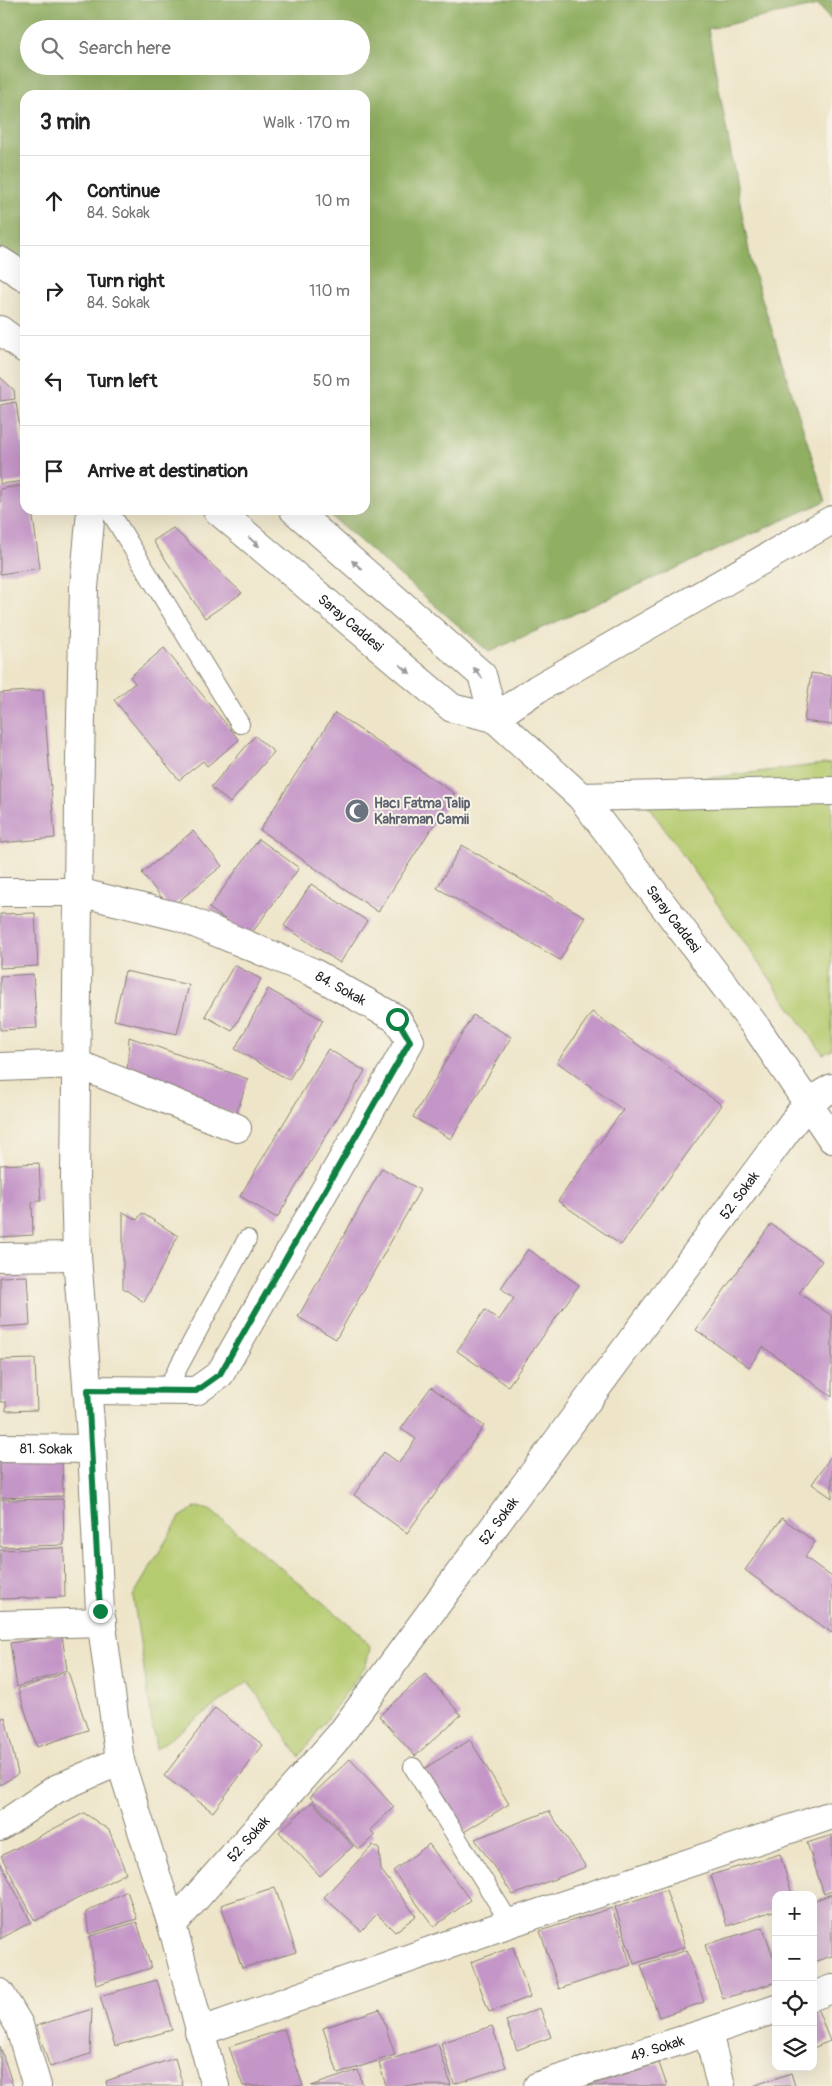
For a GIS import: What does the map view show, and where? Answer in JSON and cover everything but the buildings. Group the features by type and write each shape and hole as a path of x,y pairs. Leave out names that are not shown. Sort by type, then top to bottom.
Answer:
{"street":[{"path":"0,261 20,274"},
{"path":"0,330 20,345"},
{"path":"91,515 84,588 78,892 77,1256 88,1390 102,1622 120,1761 172,1925 199,2032 215,2086"},
{"name":"Saray Caddesi","path":"223,515 452,708 494,718 581,797 756,1027 832,1139"},
{"path":"300,515 482,674 494,718 537,689 832,520"},
{"path":"581,797 832,791"},
{"path":"0,892 78,892"},
{"name":"84. Sokak","path":"78,892 180,917 312,972 397,1019 410,1041 220,1374 196,1391 88,1390"},
{"path":"0,1067 77,1064 237,1128"},
{"path":"808,1102 832,1088"},
{"name":"52. Sokak","path":"172,1925 340,1735 808,1102"},
{"path":"0,1257 77,1256"},
{"name":"81. Sokak","path":"0,1448 92,1449"},
{"path":"0,1625 102,1622"},
{"path":"0,1827 56,1789 120,1761"},
{"path":"199,2032 510,1922 832,1815"},
{"path":"817,1995 832,1989"},
{"path":"0,1993 19,2025 37,2086"},
{"name":"49. Sokak","path":"538,2086 772,2010"},
{"path":"708,2032 721,2086"}],"lane":[{"path":"112,515 240,724"},
{"path":"165,1392 248,1239"},
{"path":"413,1767 510,1922"}],"green space":[{"path":"0,0 832,0 832,21 818,5 708,29 752,267 826,501 489,652 330,515 370,515 370,90 20,90 20,264 0,252"},
{"path":"832,763 832,1050 823,1054 635,787"},
{"path":"197,1507 210,1510 360,1633 370,1648 366,1665 299,1757 248,1681 156,1749 133,1596 180,1517"}],"place":[{"name":"Hacı Fatma Talip Kahraman Camii","path":"357,811"}],"route":[{"path":"100,1611 88,1390 196,1391 220,1374 410,1041 397,1019"}]}
